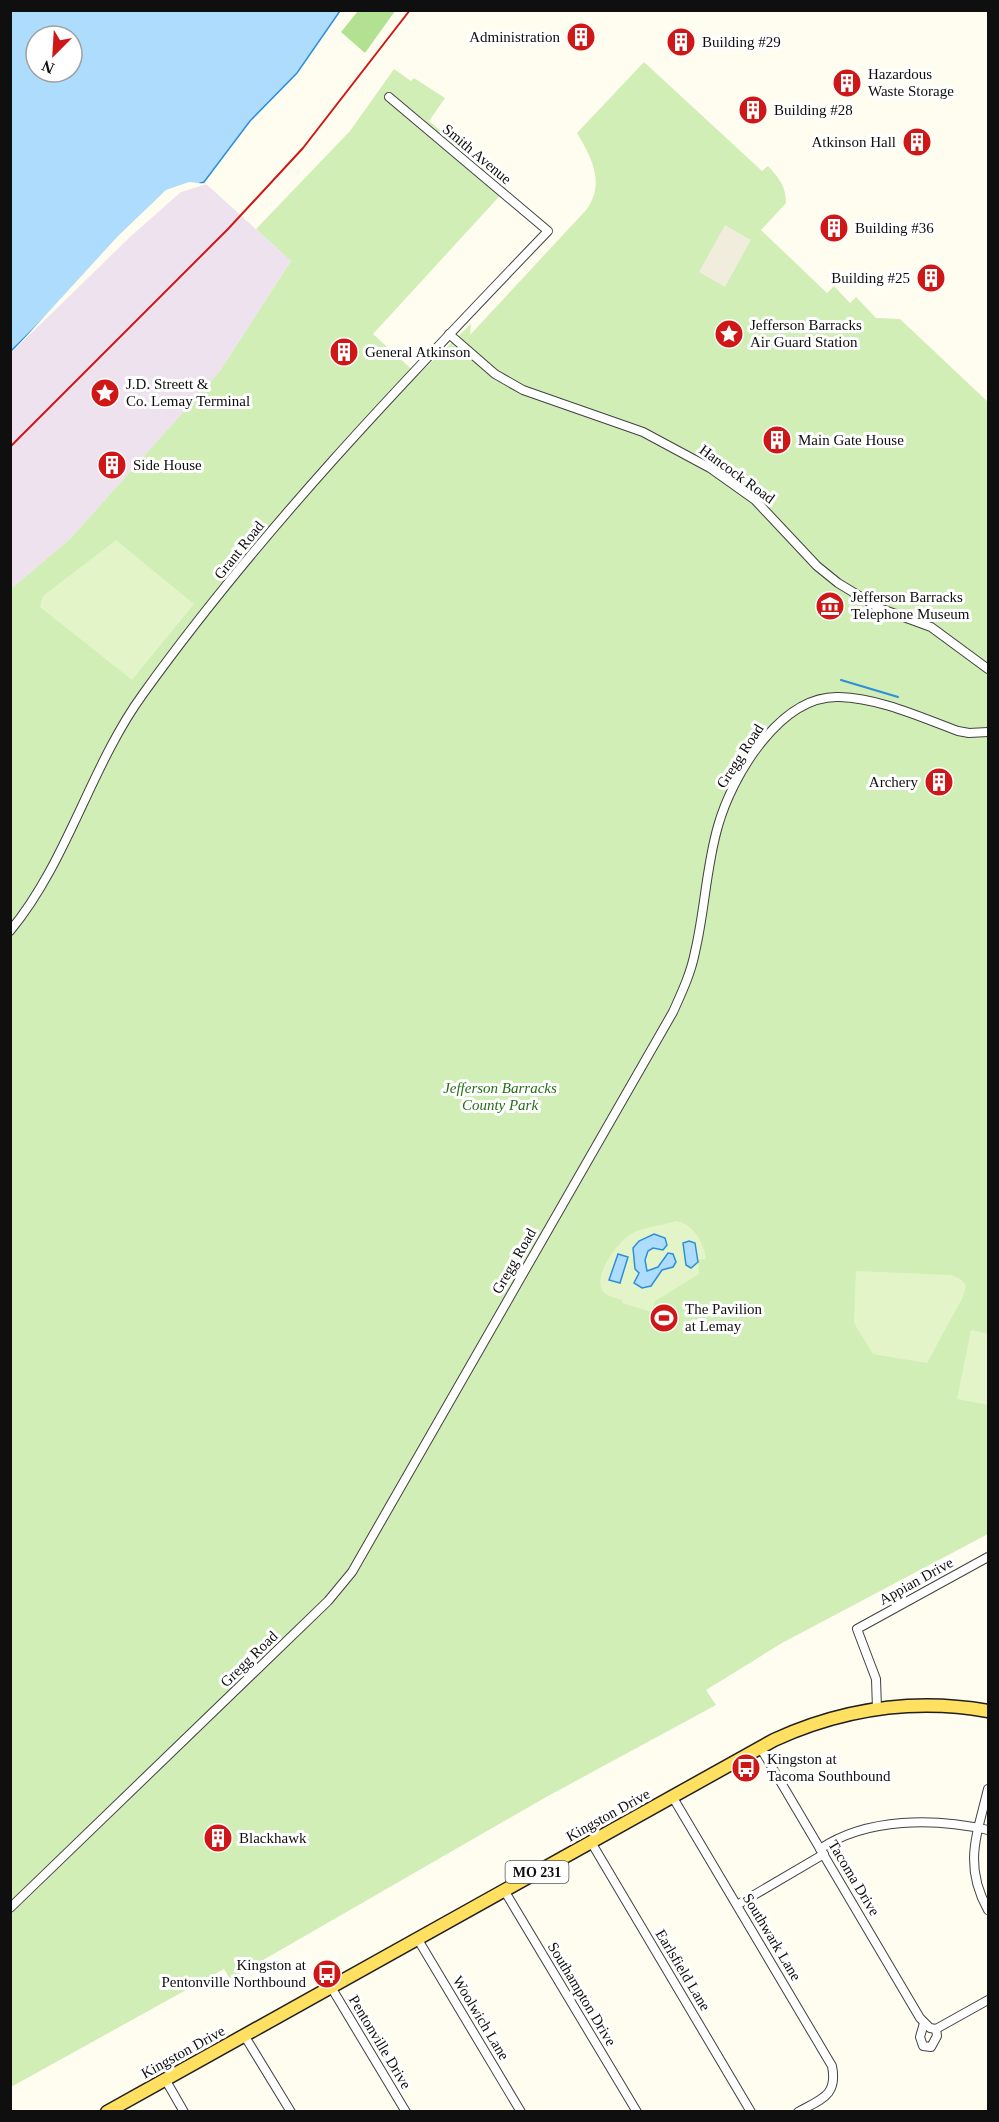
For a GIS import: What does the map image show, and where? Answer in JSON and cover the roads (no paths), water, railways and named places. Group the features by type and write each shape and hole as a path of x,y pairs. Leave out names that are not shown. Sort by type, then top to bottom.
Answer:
{"main road":[{"name":"Kingston Drive","path":"107,2112 760,1747 822,1722 877,1709 937,1705 988,1711"}],"street":[{"name":"Smith Avenue","path":"390,97 548,231"},
{"name":"Grant Road","path":"10,931 38,892 117,734 143,694 287,513 449,334 548,231"},
{"name":"Hancock Road","path":"449,334 495,374 523,390 643,432 710,468 762,506 817,566 843,587 879,608 931,627 988,669"},
{"name":"Gregg Road","path":"10,1908 328,1601 352,1572 673,1012 695,952 719,823 742,773 768,735 797,709 821,699 838,697 873,702 958,731 988,732"},
{"name":"Appian Drive","path":"877,1709 876,1679 858,1629 988,1557"},
{"name":"Tacoma Drive","path":"760,1747 924,2023 920,2037 923,2046 931,2047 934,2043 936,2029"},
{"path":"988,1789 973,1862 974,1878 988,1910"},
{"name":"Southwark Lane","path":"672,1796 832,2066 835,2081 828,2094 798,2112"},
{"path":"737,1905 822,1851 830,1842 867,1830 916,1822 988,1830"},
{"name":"Earlsfield Lane","path":"591,1842 751,2112"},
{"name":"Southampton Drive","path":"504,1890 637,2112"},
{"name":"Woolwich Lane","path":"417,1938 521,2112"},
{"name":"Pentonville Drive","path":"331,1987 406,2112"},
{"path":"924,2023 936,2029 988,2000"},
{"path":"244,2035 291,2112"},
{"path":"165,2079 184,2112"}],"water":[{"path":"11,11 340,11 297,73 250,121 204,182 179,190 128,235 11,351"},
{"path":"654,1234 665,1238 667,1245 663,1250 653,1248 648,1251 645,1260 647,1271 658,1267 668,1253 673,1254 676,1262 673,1267 662,1270 651,1286 642,1288 634,1283 639,1273 635,1269 633,1248 639,1241"},
{"path":"689,1241 695,1243 698,1262 691,1268 686,1265 683,1243"},
{"path":"618,1254 628,1257 620,1283 609,1280"}],"waterway":[{"path":"841,680 898,697"}],"railway":[{"path":"10,447 228,229 303,148 410,10"}],"place":[{"name":"Administration","path":"581,37"},
{"name":"Building #29","path":"681,42"},
{"name":"Hazardous Waste Storage","path":"847,83"},
{"name":"Building #28","path":"753,110"},
{"name":"Atkinson Hall","path":"917,142"},
{"name":"Building #36","path":"834,228"},
{"name":"Building #25","path":"931,278"},
{"name":"Jefferson Barracks Air Guard Station","path":"729,334"},
{"name":"General Atkinson","path":"344,352"},
{"name":"J.D. Streett & Co. Lemay Terminal","path":"105,393"},
{"name":"Main Gate House","path":"777,440"},
{"name":"Side House","path":"112,465"},
{"name":"Jefferson Barracks Telephone Museum","path":"830,606"},
{"name":"Archery","path":"939,782"},
{"name":"The Pavilion at Lemay","path":"664,1318"},
{"name":"Kingston at Tacoma Southbound","path":"746,1768"},
{"name":"Blackhawk","path":"218,1838"},
{"name":"Kingston at Pentonville Northbound","path":"327,1974"}],"park label":[{"name":"Jefferson Barracks County Park","path":"500,1096"}]}
